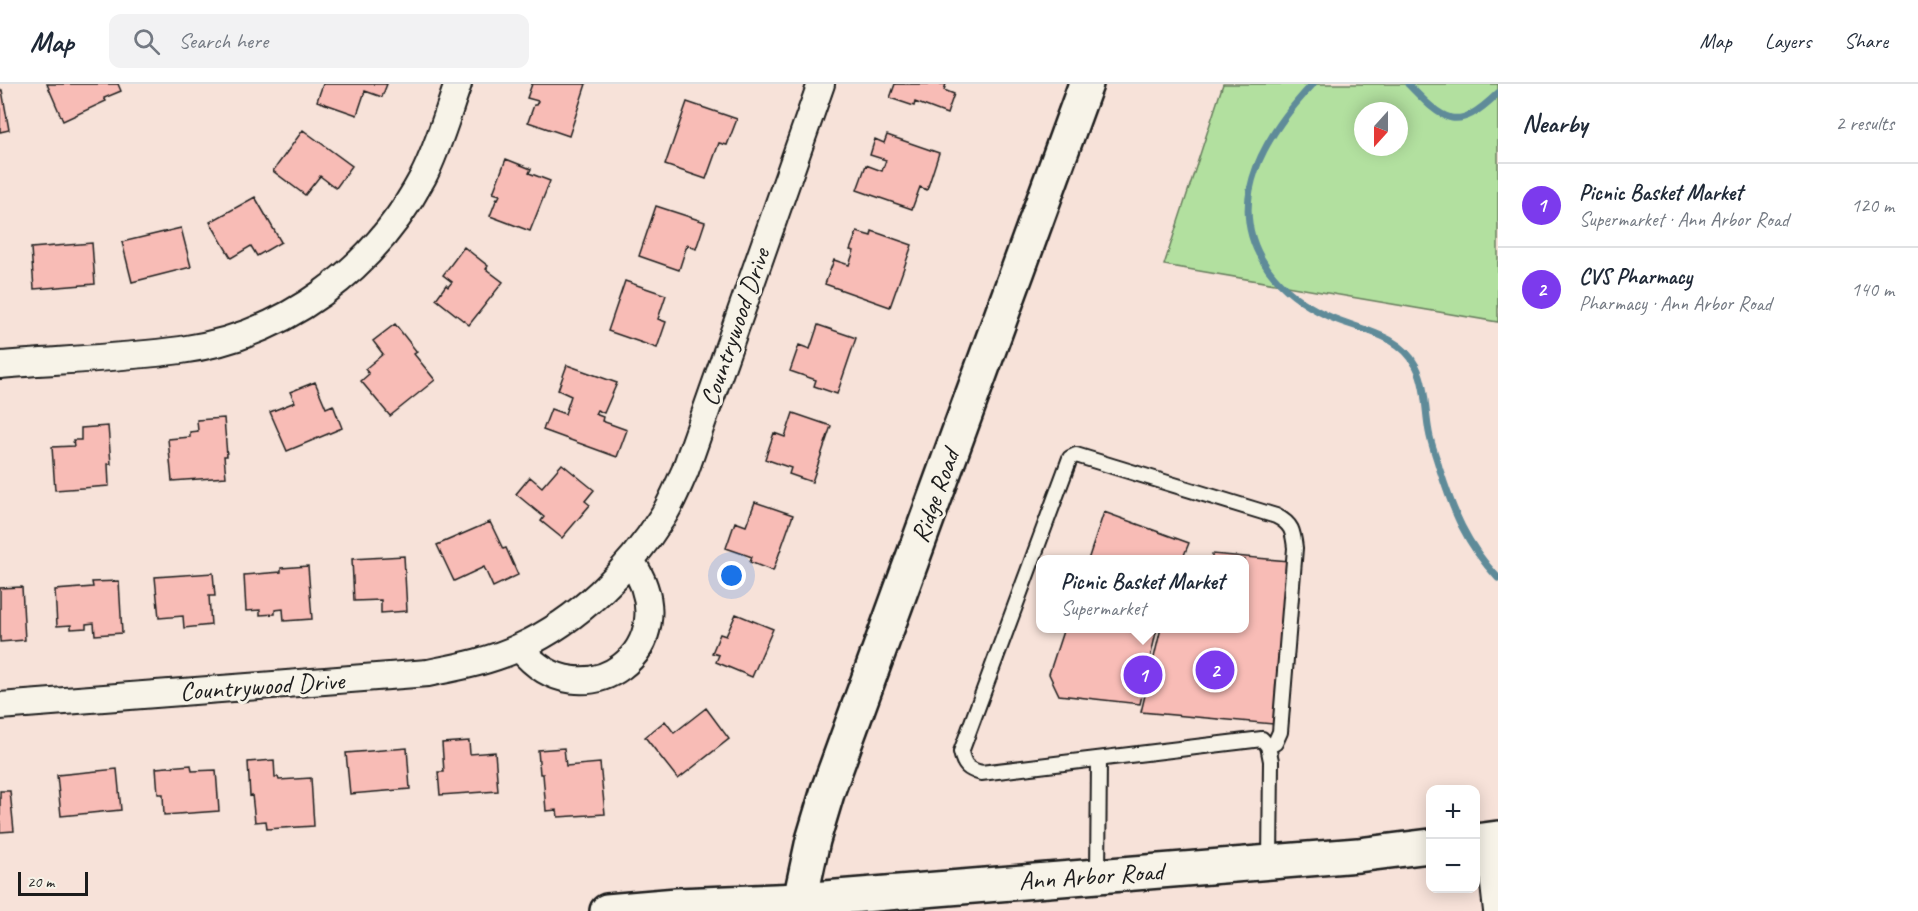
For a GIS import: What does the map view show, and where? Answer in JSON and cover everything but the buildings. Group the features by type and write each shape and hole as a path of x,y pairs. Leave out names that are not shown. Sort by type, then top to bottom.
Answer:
{"street":[{"path":"0,365 181,350 219,342 283,318 316,298 354,268 381,240 404,209 435,149 458,84"},
{"name":"Countrywood Drive","path":"0,706 428,673 468,665 520,648 573,615 610,584 631,561 664,515 685,471 821,84"},
{"name":"Ridge Road","path":"798,905 813,840 828,790 1086,84"},
{"path":"520,648 531,661 544,670 575,680 592,680 622,667 640,646 649,623 649,606 641,576 631,561"},
{"path":"1488,839 1497,911"},
{"name":"Ann Arbor Road","path":"607,911 677,905 798,905 1098,875 1358,855 1426,847"}],"lane":[{"path":"1268,746 1275,743 1280,732 1295,548 1293,533 1287,521 1076,455 1070,458 961,752 963,764 981,773 1262,740 1268,746 1271,761 1270,862"},
{"path":"1098,875 1099,759"}],"green space":[{"path":"1223,84 1498,84 1498,322 1164,265"}],"waterway":[{"path":"1313,84 1280,125 1255,170 1249,195 1249,219 1255,244 1268,269 1280,284 1295,296 1328,316 1389,339 1409,355 1422,381 1431,441 1455,512 1477,553 1498,578"},
{"path":"1408,84 1431,107 1451,118 1461,118 1471,114 1498,93"}],"place":[{"name":"CVS Pharmacy","path":"1215,670"},
{"name":"Picnic Basket Market","path":"1143,675"}]}
